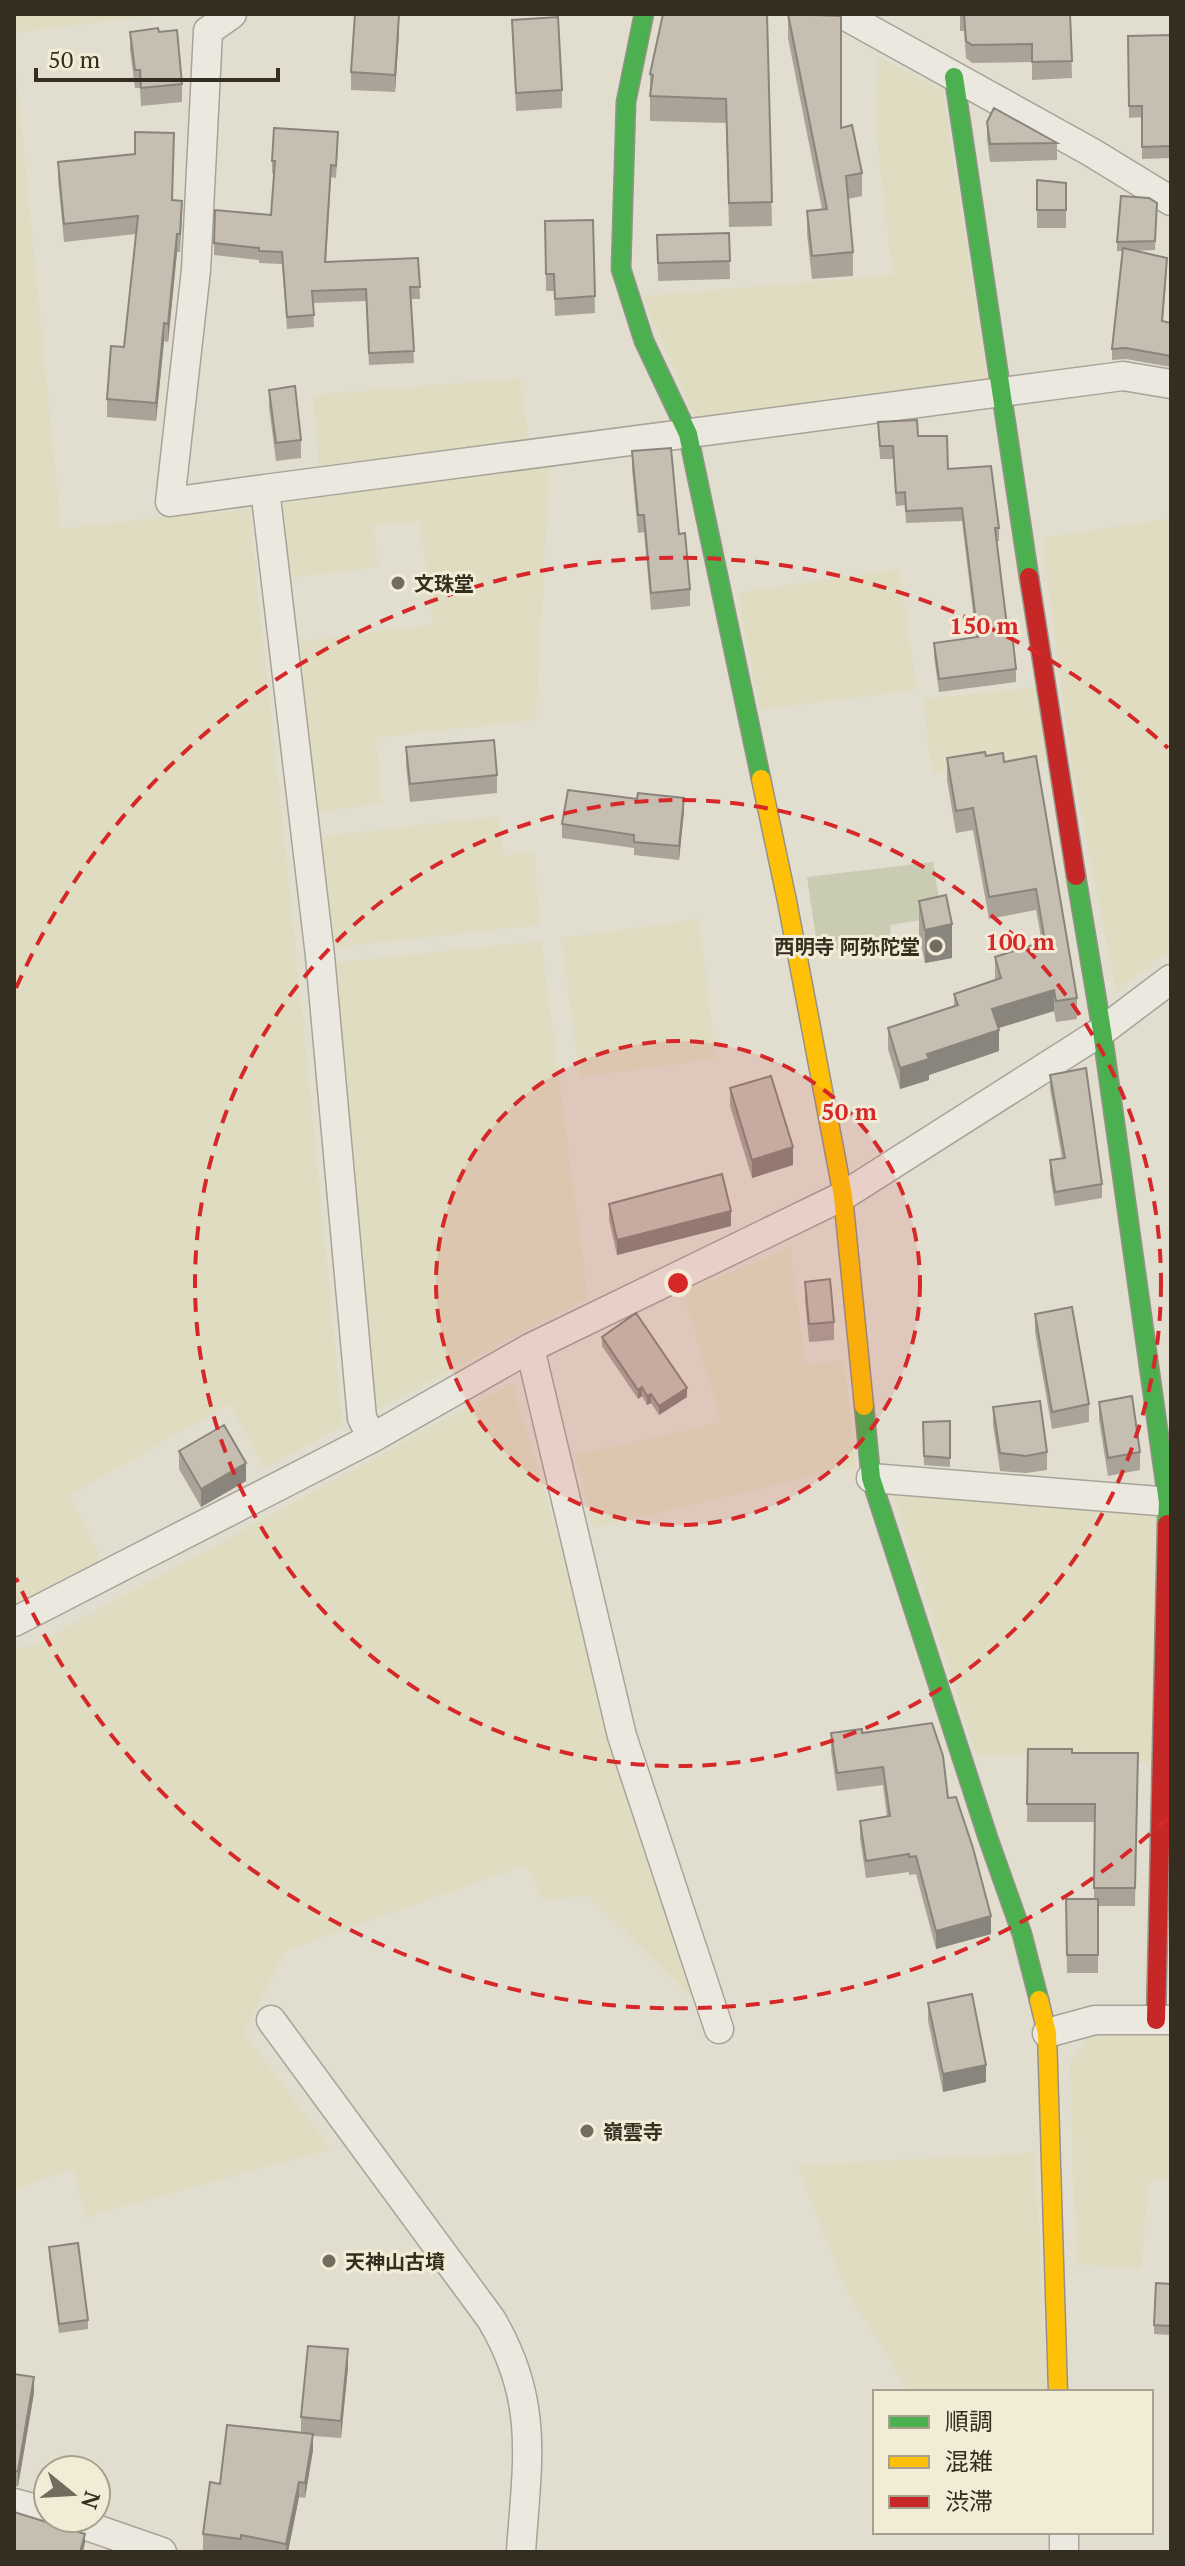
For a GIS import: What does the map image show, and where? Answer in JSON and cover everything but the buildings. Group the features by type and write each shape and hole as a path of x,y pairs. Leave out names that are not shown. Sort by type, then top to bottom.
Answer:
{"street":[{"path":"232,14 208,31 196,270 170,502 1123,376 1171,384"},
{"path":"644,14 626,102 621,269 644,341 688,434 793,931 843,1196 871,1478 1022,1934 1047,2033 1058,2390"},
{"path":"842,14 1091,152 1171,201"},
{"path":"954,77 1058,770 1102,1031 1169,1502 1164,2020 1095,2020 1047,2033"},
{"path":"265,489 320,956 362,1418 372,1438"},
{"path":"14,1622 372,1438 530,1348 843,1196 1102,1031 1171,979"},
{"path":"530,1348 622,1736 719,2029"},
{"path":"871,1478 1169,1502"},
{"path":"271,2020 505,2342 516,2366 529,2443 521,2552"},
{"path":"110,2534 162,2552"}],"shaded area":[{"path":"14,14 165,14 14,33"},
{"path":"14,52 61,528 249,509 343,1425 264,1469 230,1404 70,1495 102,1560 14,1608"},
{"path":"878,57 943,91 988,383 696,421 642,296 893,275 875,124"},
{"path":"520,378 529,444 319,468 313,395"},
{"path":"550,460 536,720 376,738 382,804 314,812 291,643 433,624 420,521 374,526 378,567 286,578 277,503"},
{"path":"1171,518 1171,949 1116,991 1071,760 1042,538"},
{"path":"899,569 917,690 760,710 737,593"},
{"path":"1036,687 1047,762 932,774 923,699"},
{"path":"499,816 503,855 534,852 540,925 328,948 317,844 326,836"},
{"path":"699,919 716,1059 580,1077 561,938"},
{"path":"541,941 588,1298 377,1409 368,1377 329,963"},
{"path":"790,1248 805,1364 844,1360 856,1466 593,1528 575,1455 721,1422 683,1292"},
{"path":"512,1383 697,2002 589,1896 542,1899 526,1865 285,1951 244,2033 331,2149 86,2217 73,2169 14,2190 14,1650 39,1642"},
{"path":"893,1494 1158,1509 1151,1763 976,1754"},
{"path":"1171,2026 1171,2178 1149,2180 1141,2269 1076,2264 1070,2063 1096,2029"},
{"path":"1035,2153 1047,2390 909,2390 847,2292 797,2165"}],"green space":[{"path":"933,862 942,917 890,925 891,940 818,952 807,877"}],"traffic: fast":[{"path":"644,14 626,102 621,269 644,341 688,434 761,779"},
{"path":"954,77 1029,577"},
{"path":"1076,876 1102,1031 1168,1502 1167,1524"},
{"path":"864,1406 871,1478 1022,1934 1039,2000"}],"traffic: slow":[{"path":"761,779 843,1196 864,1406"},
{"path":"1039,2000 1047,2033 1058,2390"}],"traffic: jam":[{"path":"1029,577 1076,876"},
{"path":"1156,2020 1167,1524"}],"place":[{"name":"文珠堂","path":"398,583"},
{"name":"西明寺 阿弥陀堂","path":"936,946"},
{"name":"嶺雲寺","path":"587,2131"},
{"name":"天神山古墳","path":"329,2261"}]}
